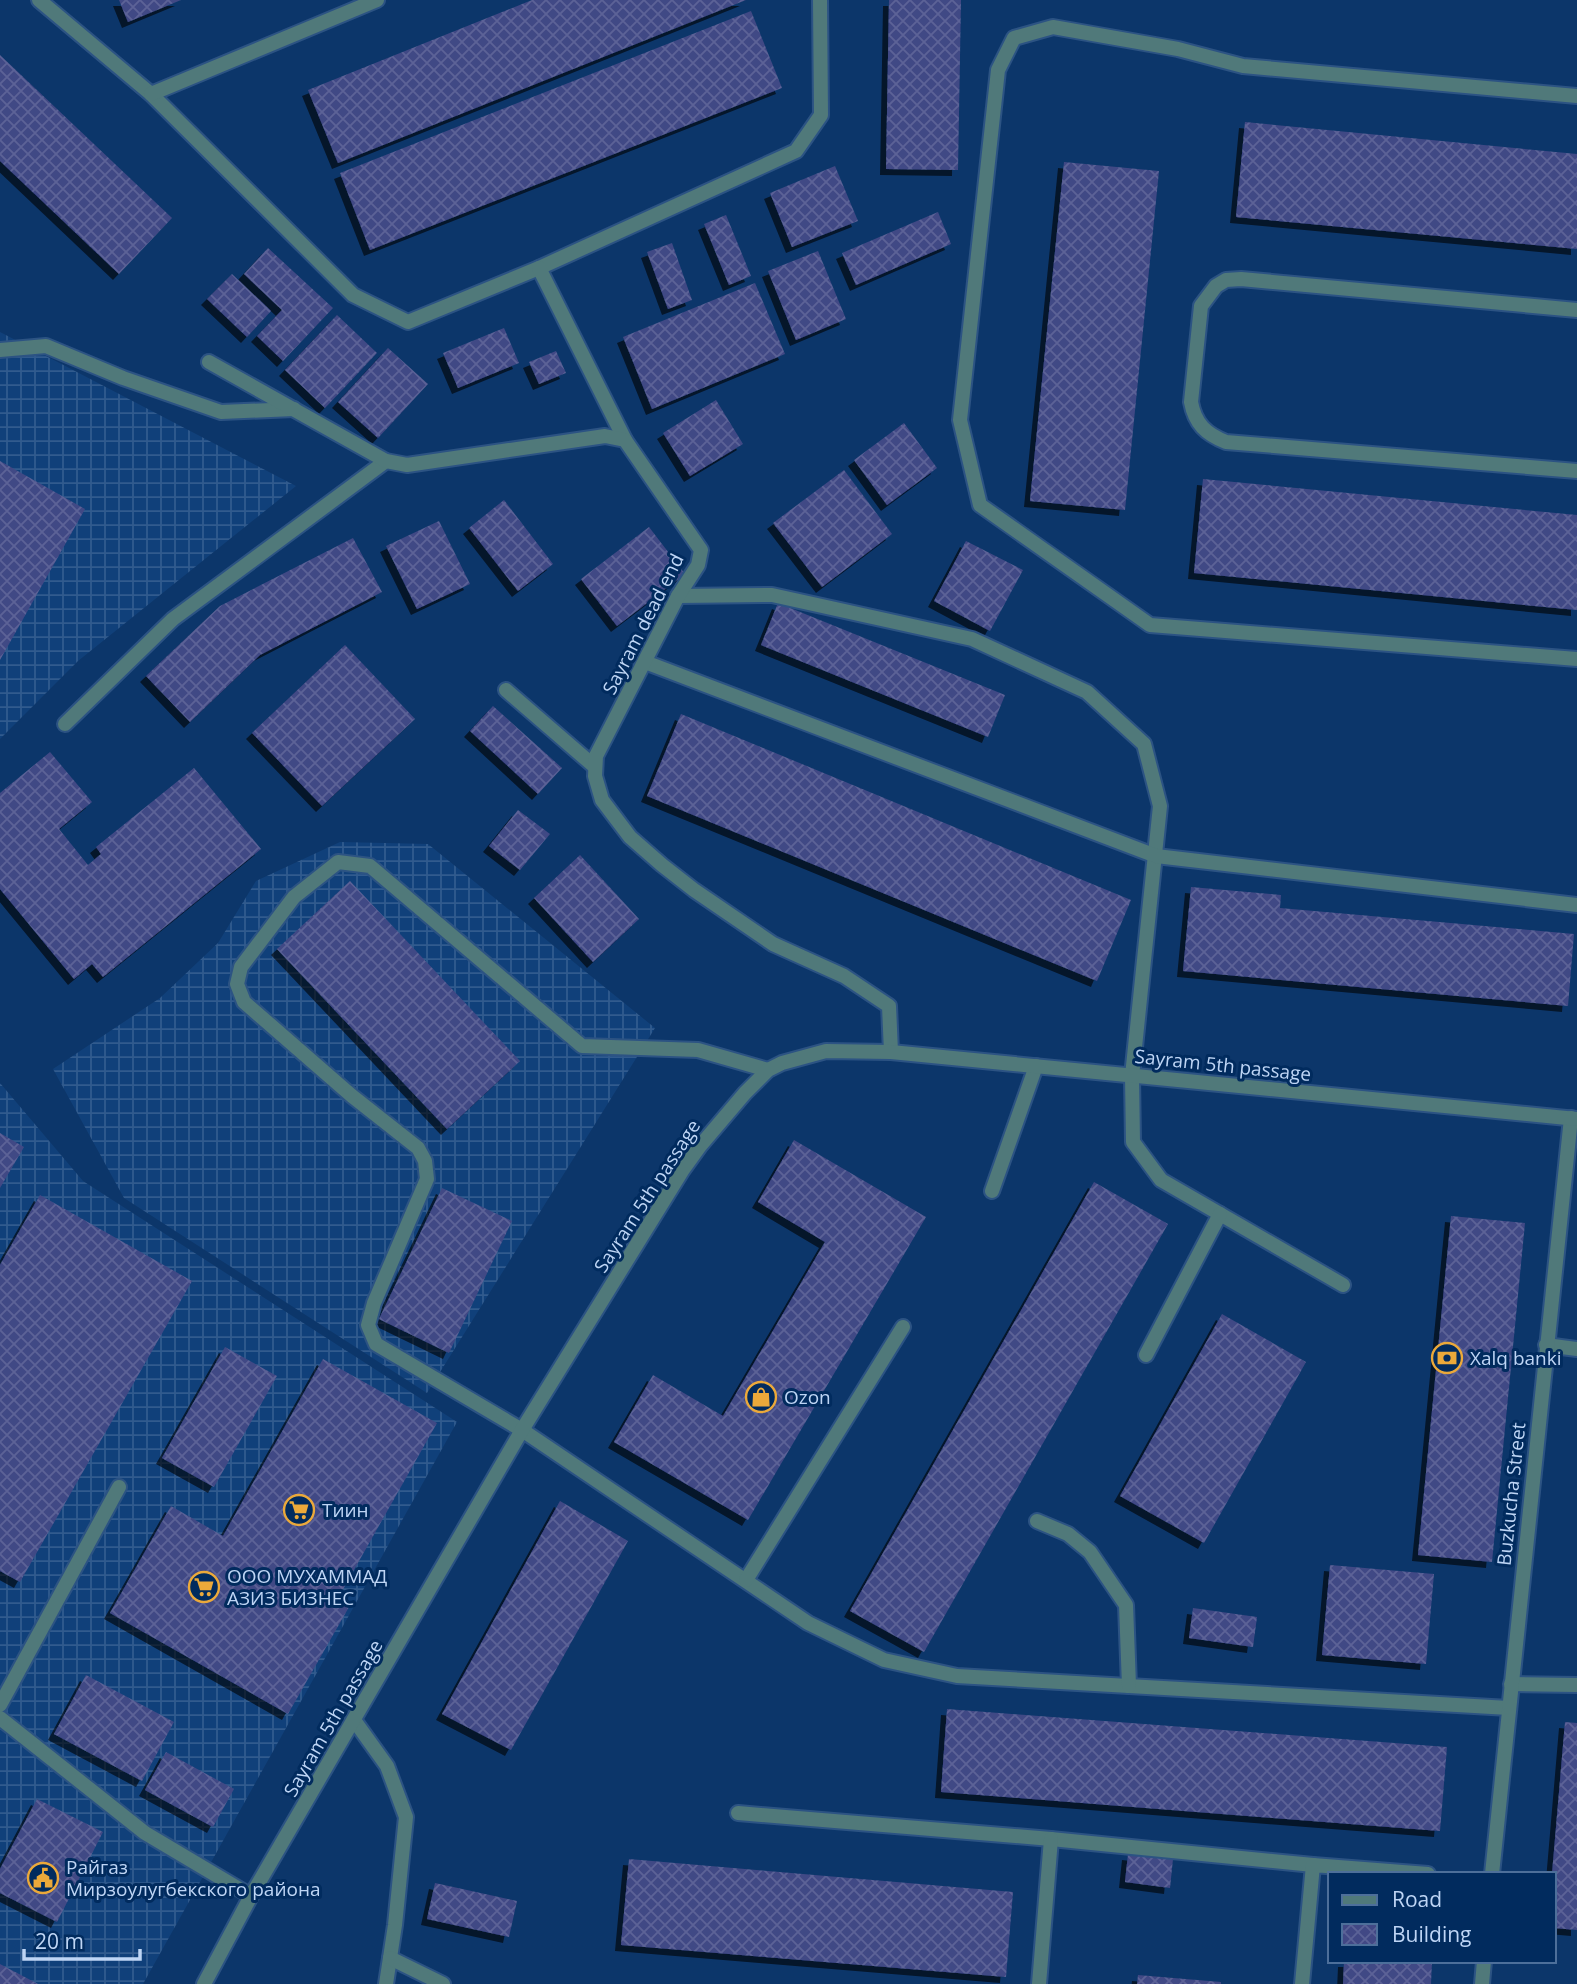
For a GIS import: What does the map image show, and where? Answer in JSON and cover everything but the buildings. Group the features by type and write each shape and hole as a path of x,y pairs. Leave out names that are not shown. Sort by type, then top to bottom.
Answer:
{"street":[{"path":"39,0 151,94 353,295 408,322 539,268 796,151 821,115 820,0"},
{"path":"151,94 377,0"},
{"path":"1577,96 1243,66 1178,49 1053,27 1014,38 998,70 960,420 980,505 1150,625 1577,659"},
{"path":"539,268 625,440"},
{"path":"1577,310 1241,279 1226,280 1216,286 1201,306 1192,402 1193,414 1199,425 1212,436 1226,442 1577,471"},
{"path":"0,349 46,346 123,378 221,412 294,410"},
{"path":"209,362 386,461 407,465 605,436 625,440"},
{"name":"Sayram dead end","path":"594,766 596,756 677,596 698,565 701,550 625,440"},
{"path":"65,724 173,620 386,461"},
{"path":"677,596 772,595 972,639 1087,692 1144,744 1160,806 1132,1076 1133,1142 1161,1180 1343,1285"},
{"path":"645,662 1156,856 1577,905"},
{"path":"506,690 594,766 597,789 608,810 630,837 662,865 773,944 844,976 889,1006 891,1052"},
{"path":"768,1070 698,1050 582,1046 370,866 338,862 294,897 241,967 237,984 244,1002 352,1096 418,1148 425,1161 427,1179 374,1303 368,1325 376,1344 522,1430 808,1623 884,1660 957,1676 1509,1708"},
{"name":"Sayram 5th passage","path":"204,1984 251,1896 522,1430 682,1171 720,1121 768,1070 796,1058 826,1051 891,1052 1574,1118"},
{"path":"992,1191 1035,1066"},
{"name":"Buzkucha Street","path":"1492,1872 1546,1345 1574,1118"},
{"path":"1146,1355 1220,1214"},
{"path":"746,1580 903,1327"},
{"path":"1546,1345 1577,1349"},
{"path":"0,1705 119,1487"},
{"path":"1037,1521 1068,1534 1090,1552 1126,1605 1129,1686"},
{"path":"1511,1684 1577,1685"},
{"path":"0,1718 145,1833 251,1896"},
{"path":"354,1720 387,1766 406,1816 386,1984"},
{"path":"738,1813 1403,1872"},
{"path":"1039,1984 1051,1839"},
{"path":"1302,1984 1313,1865"},
{"path":"390,1958 443,1984"},
{"path":"1482,1984 1484,1963"}],"shaded area":[{"path":"0,332 296,486 78,661 0,739"},
{"path":"340,842 428,844 655,1028 427,1393 124,1198 53,1069 160,998 218,943 256,881"},
{"path":"0,1083 83,1181 457,1422 143,1984 0,1984"}],"place":[{"name":"Xalq banki","path":"1447,1358"},
{"name":"Ozon","path":"761,1397"},
{"name":"Тиин","path":"299,1510"},
{"name":"ООО МУХАММАД АЗИЗ БИЗНЕС","path":"204,1587"},
{"name":"Райгаз Мирзоулугбекского района","path":"43,1878"}]}
